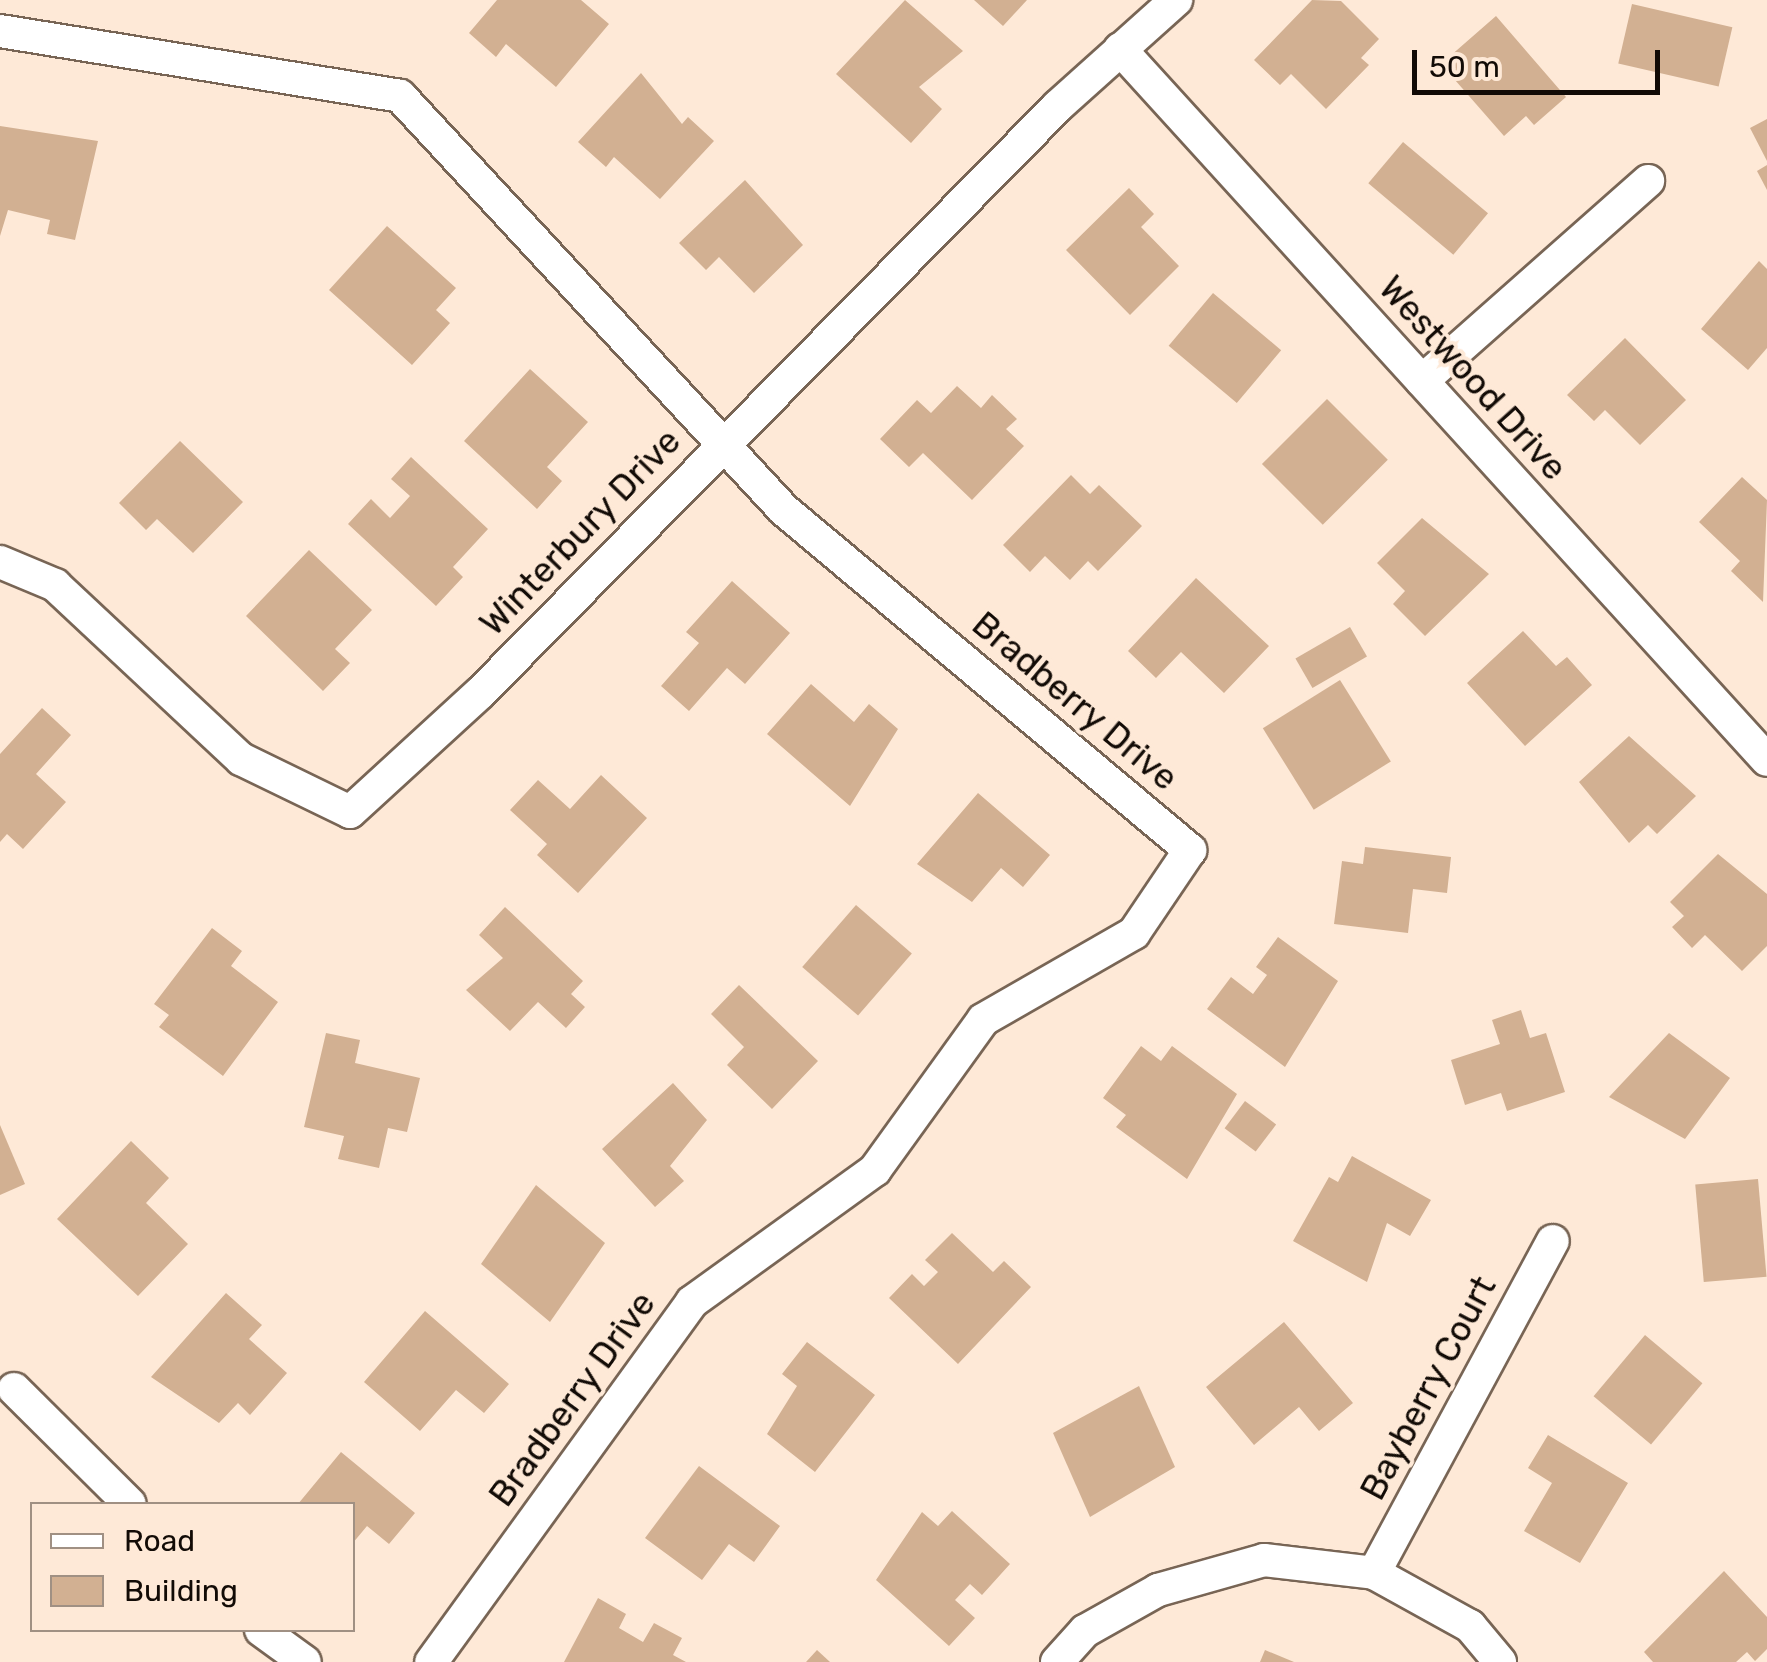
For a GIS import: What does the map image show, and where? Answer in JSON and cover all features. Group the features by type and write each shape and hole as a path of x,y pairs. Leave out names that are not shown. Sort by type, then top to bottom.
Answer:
{"street":[{"name":"Winterbury Drive","path":"0,562 55,585 242,759 350,812 480,693 724,440 1120,50 1176,0"},
{"name":"Bradberry Drive","path":"0,31 400,96 724,440 784,510 1190,850 1134,932 983,1020 874,1170 692,1302 430,1662"},
{"name":"Westwood Drive","path":"1120,50 1422,381 1762,744"},
{"path":"1422,381 1648,181"},
{"name":"Bayberry Court","path":"1374,1573 1553,1240"},
{"path":"14,1389 128,1502"},
{"path":"1057,1662 1085,1631 1158,1590 1264,1560 1374,1573 1470,1626 1500,1662"},
{"path":"264,1632 305,1662"}],"building":[{"path":"497,0 581,0 609,24 556,87 506,44 496,57 469,33"},
{"path":"905,0 963,51 919,87 942,109 911,143 836,74"},
{"path":"974,0 1027,0 1003,26"},
{"path":"1312,0 1341,1 1379,39 1361,58 1369,65 1326,109 1291,74 1280,85 1254,60"},
{"path":"1632,4 1732,27 1719,87 1618,63"},
{"path":"1496,16 1566,97 1534,125 1526,116 1504,136 1441,64"},
{"path":"641,73 682,124 688,117 714,141 660,199 614,157 606,167 578,142"},
{"path":"1767,119 1767,161 1750,128"},
{"path":"0,126 98,141 75,240 47,234 50,220 8,210 0,236"},
{"path":"1403,142 1488,213 1453,255 1368,183"},
{"path":"1767,165 1767,190 1757,171"},
{"path":"745,180 803,245 754,293 719,257 706,270 679,243"},
{"path":"1129,188 1154,214 1141,227 1179,266 1130,315 1066,250"},
{"path":"387,226 456,288 436,310 450,323 412,365 329,290"},
{"path":"1759,261 1767,269 1767,348 1748,370 1701,329"},
{"path":"1213,293 1281,350 1237,403 1169,346"},
{"path":"1625,338 1686,400 1640,445 1605,410 1594,421 1567,395"},
{"path":"530,369 588,422 547,467 562,481 537,509 464,441"},
{"path":"957,386 981,408 992,395 1017,419 1006,429 1024,446 972,500 923,453 909,467 880,439 917,400 931,413"},
{"path":"1327,399 1388,460 1323,525 1262,464"},
{"path":"180,441 243,502 193,553 157,519 146,530 119,503"},
{"path":"411,457 488,529 453,567 463,577 436,606 348,524 371,499 390,518 410,496 391,479"},
{"path":"1071,475 1090,494 1099,485 1142,526 1098,571 1088,561 1070,580 1045,556 1030,572 1003,545"},
{"path":"1742,477 1767,500 1763,602 1731,571 1740,561 1699,522"},
{"path":"1422,518 1489,574 1425,636 1393,604 1405,591 1377,563"},
{"path":"309,550 372,610 335,649 350,663 323,691 246,616"},
{"path":"1196,578 1269,646 1224,693 1181,652 1156,678 1128,651"},
{"path":"732,581 790,633 745,684 727,668 689,711 661,686 699,643 686,632"},
{"path":"1350,627 1367,656 1312,688 1295,658"},
{"path":"1523,631 1556,666 1567,657 1592,685 1525,746 1467,683"},
{"path":"1340,680 1391,761 1314,810 1263,728"},
{"path":"811,684 854,722 869,704 898,729 850,806 767,734"},
{"path":"42,708 71,735 36,774 66,802 23,849 7,834 0,842 0,754"},
{"path":"1629,736 1696,796 1657,834 1648,825 1629,843 1579,782"},
{"path":"601,775 647,818 578,893 537,855 547,844 510,810 538,780 570,809"},
{"path":"978,793 1050,855 1023,887 1001,868 972,902 917,864"},
{"path":"1365,847 1451,857 1447,893 1413,889 1408,933 1334,924 1342,861 1363,864"},
{"path":"1718,854 1767,894 1767,946 1742,971 1705,935 1692,948 1672,927 1684,916 1670,902"},
{"path":"856,905 912,954 858,1015 802,967"},
{"path":"505,907 583,981 571,994 585,1007 566,1028 538,1002 510,1031 466,990 503,958 479,935"},
{"path":"212,928 242,951 231,966 278,1002 223,1076 159,1027 169,1015 154,1004"},
{"path":"1278,937 1338,981 1285,1067 1207,1009 1231,977 1253,994 1267,975 1256,967"},
{"path":"739,985 818,1061 772,1109 727,1065 744,1047 711,1014"},
{"path":"1521,1010 1530,1038 1546,1033 1565,1092 1507,1111 1501,1093 1465,1105 1451,1060 1500,1044 1492,1020"},
{"path":"326,1033 360,1040 355,1063 420,1078 407,1132 388,1128 379,1168 338,1159 344,1136 304,1127"},
{"path":"1669,1033 1730,1078 1685,1139 1609,1097"},
{"path":"1141,1046 1161,1061 1172,1046 1237,1094 1187,1179 1116,1127 1126,1115 1103,1098"},
{"path":"673,1083 707,1120 670,1166 684,1181 655,1207 602,1149"},
{"path":"1245,1101 1276,1124 1256,1152 1225,1128"},
{"path":"0,1125 25,1184 0,1195"},
{"path":"131,1141 169,1178 146,1203 188,1244 138,1296 57,1219"},
{"path":"1352,1156 1431,1200 1410,1236 1387,1223 1367,1282 1293,1241 1329,1177 1338,1182"},
{"path":"1758,1179 1767,1277 1704,1282 1695,1184"},
{"path":"536,1185 605,1243 550,1322 481,1264"},
{"path":"952,1233 993,1272 1004,1261 1031,1287 958,1364 889,1298 912,1274 924,1286 938,1272 925,1260"},
{"path":"226,1293 262,1325 249,1339 287,1373 250,1415 238,1403 219,1423 151,1377"},
{"path":"425,1311 509,1384 484,1413 456,1390 420,1431 364,1382"},
{"path":"1284,1322 1353,1403 1319,1431 1299,1407 1254,1445 1206,1387"},
{"path":"1645,1335 1702,1383 1651,1444 1594,1396"},
{"path":"807,1342 875,1395 815,1472 767,1434 797,1386 782,1374"},
{"path":"1139,1386 1175,1467 1090,1517 1053,1433"},
{"path":"1548,1435 1628,1483 1580,1563 1524,1531 1552,1483 1528,1468"},
{"path":"341,1452 415,1513 389,1544 367,1526 355,1540 355,1502 300,1502"},
{"path":"699,1466 780,1526 754,1562 729,1544 702,1580 645,1538"},
{"path":"952,1511 1010,1564 982,1595 970,1584 955,1600 975,1618 949,1646 876,1580 922,1512 938,1526"},
{"path":"1724,1571 1767,1617 1767,1649 1755,1661 1747,1652 1736,1662 1653,1662 1644,1652"},
{"path":"598,1598 626,1614 619,1628 643,1642 654,1623 682,1638 673,1655 686,1662 564,1662"},
{"path":"817,1650 830,1662 806,1662"},
{"path":"1265,1650 1294,1662 1260,1662"}]}
